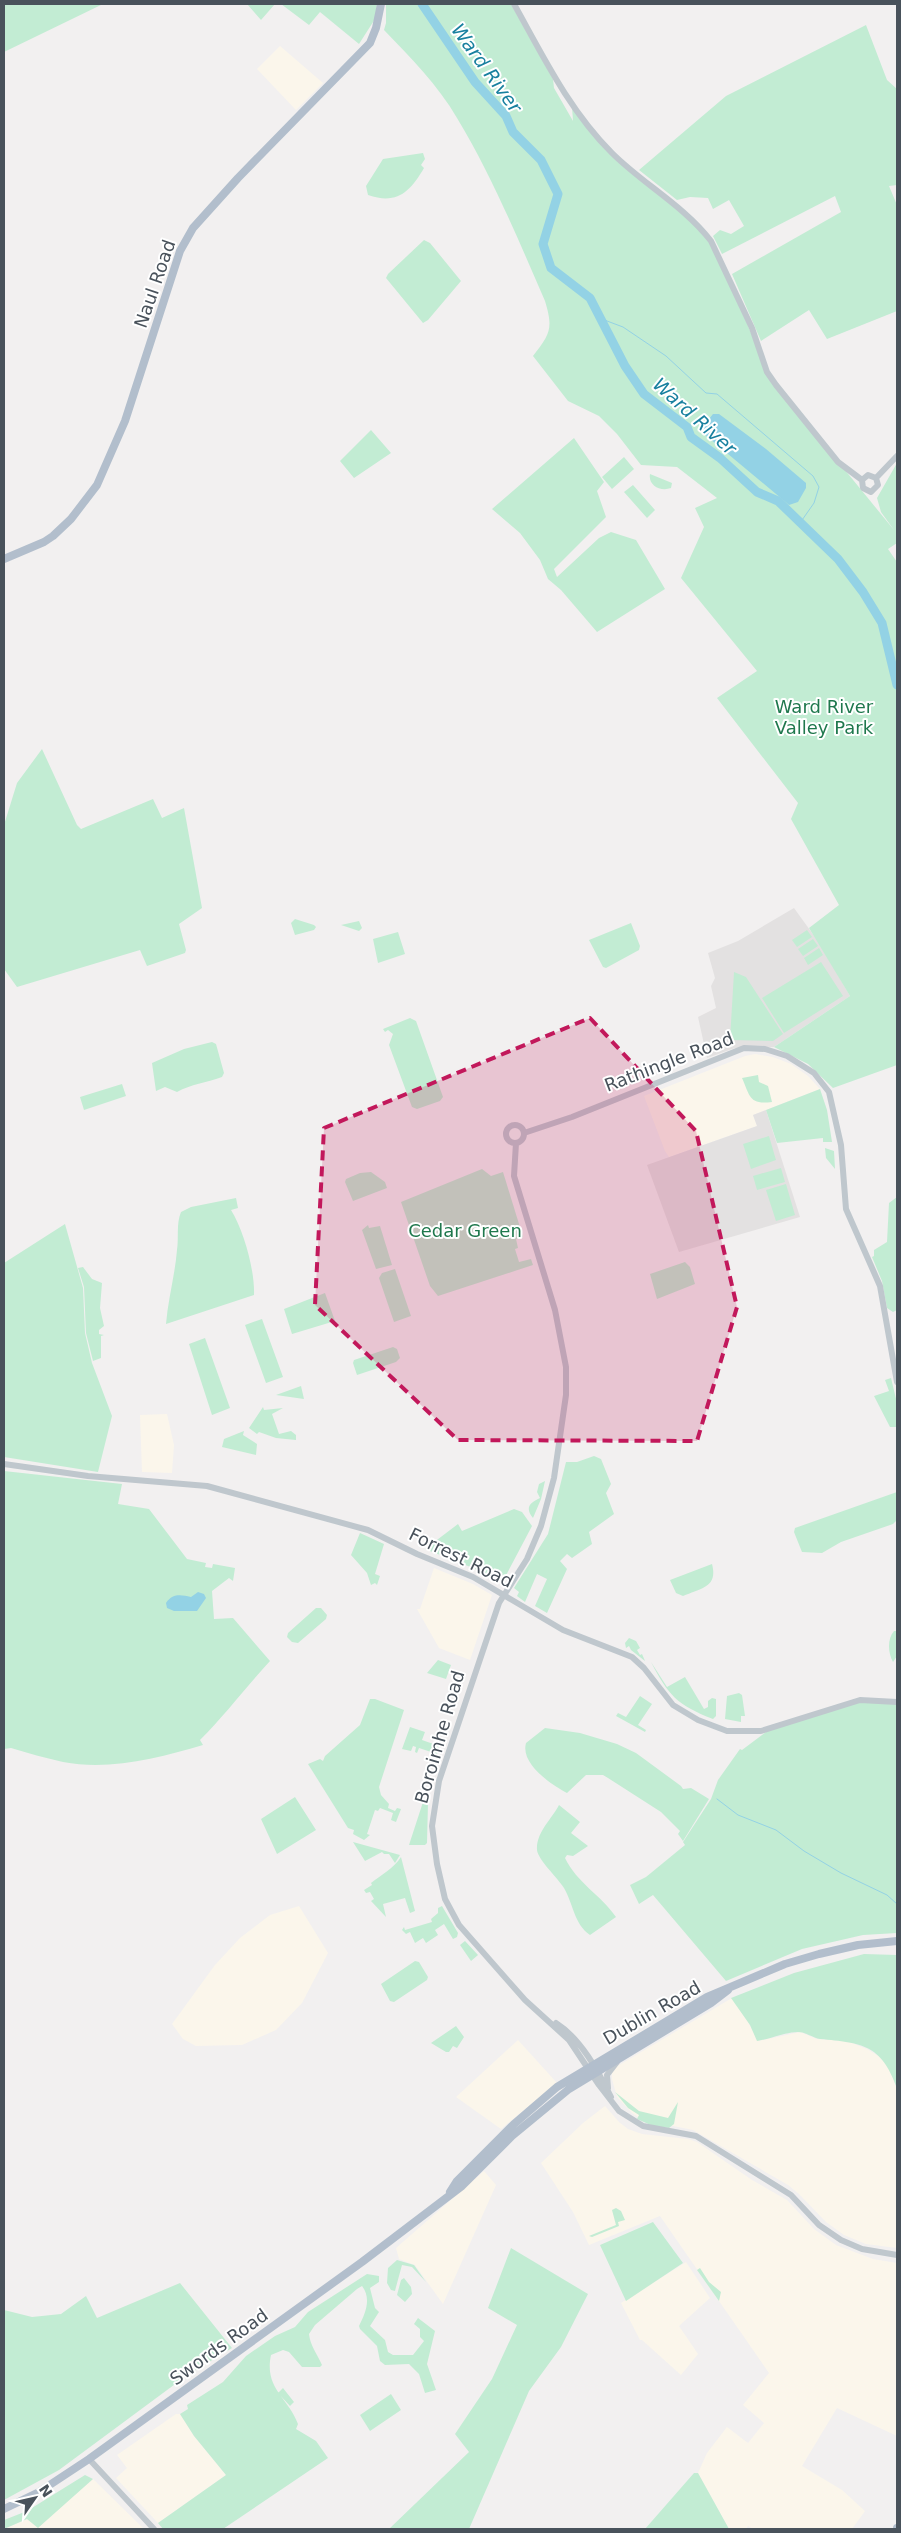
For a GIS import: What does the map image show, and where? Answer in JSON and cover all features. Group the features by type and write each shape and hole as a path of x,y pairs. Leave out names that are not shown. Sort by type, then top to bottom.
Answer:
{"main road":[{"name":"Naul Road","path":"4,559 44,542 53,536 90,497 105,471 125,421 186,239 238,178 370,42 376,28 381,4"},
{"name":"Dublin Road","path":"592,2069 707,1997 728,1990 785,1964 858,1945 897,1941"},
{"name":"Dublin Road","path":"592,2069 624,2056 711,2003 728,1990"},
{"name":"Swords Road","path":"4,2509 39,2492 89,2460 362,2262 445,2198 457,2181 527,2111 592,2069"}],"street":[{"path":"514,4 581,119 614,155 675,204 702,229 711,241 752,328 767,372 776,385 838,462 862,480 863,488 871,492 878,485 876,478"},
{"path":"876,478 897,456"},
{"path":"862,480 868,475 876,478"},
{"name":"Rathingle Road","path":"524,1133 572,1117 744,1048 755,1047 778,1052 806,1066 823,1081 829,1092 841,1145 846,1209 880,1286 897,1382"},
{"path":"516,1125 522,1127 524,1133 523,1138 516,1143 510,1141 506,1136 508,1128 516,1125"},
{"path":"504,1593 527,1560 550,1498 566,1379 563,1348 553,1301 514,1176 516,1143"},
{"name":"Forrest Road","path":"4,1464 82,1475 166,1482 225,1490 368,1530 504,1593 544,1621 632,1657 644,1668 673,1705 698,1720 727,1731 762,1731 860,1700 897,1702"},
{"name":"Boroimhe Road","path":"504,1593 476,1668 442,1770 433,1809 433,1839 443,1893 452,1915 472,1941 535,2010 570,2034 592,2069"},
{"path":"610,2094 607,2075 624,2056"},
{"path":"592,2069 610,2094 616,2107"},
{"path":"592,2069 616,2107 627,2118 643,2126 696,2136 791,2195 819,2224 840,2240 862,2249 897,2255"},
{"path":"89,2460 154,2529"}],"highlighted area":[{"path":"590,1018 696,1131 737,1307 697,1441 458,1440 315,1305 324,1128"}],"shaded area":[{"path":"280,46 323,83 296,110 257,69"},
{"path":"794,908 820,944 850,996 774,1047 735,1048 707,1058 698,1017 716,1008 711,986 715,978 708,953 738,941"},
{"path":"755,1054 773,1057 791,1064 808,1076 820,1089 753,1115 757,1126 669,1157 644,1096 745,1056"},
{"path":"766,1110 800,1217 679,1252 647,1165 757,1126 753,1115"},
{"path":"167,1414 174,1445 172,1473 142,1472 140,1415"},
{"path":"434,1568 473,1584 492,1595 470,1660 439,1648 417,1609 420,1609"},
{"path":"299,1906 328,1953 302,2003 276,2030 242,2045 196,2046 183,2039 172,2024 215,1965 240,1938 270,1915"},
{"path":"732,1998 758,2041 800,2032 817,2039 847,2041 867,2049 880,2057 890,2069 897,2090 897,2248 866,2244 844,2235 826,2222 788,2185 693,2130 643,2120 632,2113 617,2097 612,2079 612,2071 616,2067"},
{"path":"518,2040 557,2083 501,2129 456,2097"},
{"path":"605,2106 628,2129 642,2134 688,2139 697,2142 752,2180 787,2200 814,2229 836,2245 873,2259 897,2263 897,2436 837,2408 802,2466 842,2490 865,2511 852,2529 753,2529 748,2526 746,2529 729,2529 698,2473 707,2453 727,2427 748,2443 764,2423 743,2405 769,2373 660,2216 589,2245 573,2212 541,2163 583,2123"},
{"path":"484,2171 496,2185 443,2304 415,2265 399,2259 396,2248"},
{"path":"686,2262 710,2298 679,2326 698,2354 681,2375 640,2340 621,2303"},
{"path":"176,2414 180,2414 194,2436 226,2475 158,2523 116,2478 127,2468 117,2455"},
{"path":"93,2479 144,2529 4,2529 27,2519 38,2527"}],"green space":[{"path":"4,4 103,4 4,52"},
{"path":"247,4 275,4 261,20"},
{"path":"281,4 377,4 375,19 359,44 320,12 309,25"},
{"name":"Ward River Valley Park","path":"386,4 511,4 553,79 554,88 573,121 572,107 612,153 702,229 719,255 767,372 894,530 881,512 877,498 897,463 897,543 888,549 897,562 897,1065 833,1088 808,1064 774,1047 850,996 809,928 839,905 791,819 798,803 717,698 757,671 681,578 704,527 695,508 717,498 677,467 641,465 617,434 599,416 568,401 533,356 544,342 549,330 549,318 545,301 493,185 457,118 414,61 384,30"},
{"path":"866,25 887,80 897,89 897,185 889,186 897,205 897,311 827,339 809,310 761,341 732,274 841,212 835,196 722,254 713,236 720,230 731,234 744,226 729,200 713,209 708,198 690,197 677,200 639,170 726,96"},
{"path":"423,153 425,159 421,165 424,168 408,190 395,197 387,198 368,195 366,186 383,159"},
{"path":"424,240 430,243 461,281 428,320 423,323 386,278"},
{"path":"371,430 391,453 354,478 340,461"},
{"path":"574,438 604,482 597,491 606,517 554,569 557,577 599,538 611,532 636,540 665,589 597,632 561,590 548,579 540,560 520,533 492,509"},
{"path":"624,457 634,469 612,489 602,477"},
{"path":"650,474 672,483 671,488 663,489 656,487 651,481"},
{"path":"633,485 655,510 647,518 624,492"},
{"path":"42,749 77,825 81,829 153,799 162,818 184,808 202,908 179,924 186,950 185,953 147,966 140,950 17,987 4,969 4,825 17,783"},
{"path":"295,919 316,927 314,930 295,935 291,923"},
{"path":"359,921 362,928 359,931 341,925"},
{"path":"631,923 640,946 639,950 606,968 603,967 589,940"},
{"path":"807,930 812,937 797,947 792,940"},
{"path":"398,932 405,954 378,963 373,939"},
{"path":"813,939 818,946 803,956 798,949"},
{"path":"819,948 823,955 808,965 804,958"},
{"path":"821,962 843,996 784,1033 762,998"},
{"path":"734,972 746,977 783,1034 773,1041 730,1040"},
{"path":"410,1018 416,1021 443,1097 440,1101 417,1109 412,1107 389,1045 393,1034 388,1030 385,1032 383,1029"},
{"path":"212,1042 216,1044 224,1073 222,1077 177,1092 165,1087 156,1091 152,1063 184,1049"},
{"path":"758,1075 759,1082 768,1086 772,1102 764,1103 751,1098 742,1078"},
{"path":"122,1084 126,1096 84,1110 80,1097"},
{"path":"820,1089 827,1110 832,1142 823,1142 823,1138 777,1143 766,1110"},
{"path":"769,1136 776,1160 751,1169 743,1144"},
{"path":"825,1148 834,1151 835,1169 826,1158"},
{"path":"781,1168 785,1182 757,1190 753,1176"},
{"name":"Cedar Green","path":"482,1169 491,1176 503,1172 523,1237 516,1239 518,1248 515,1249 519,1262 531,1259 533,1265 438,1296 430,1286 401,1202"},
{"path":"371,1172 385,1182 387,1188 353,1201 345,1182 346,1179 360,1173"},
{"path":"786,1184 795,1215 776,1221 766,1190"},
{"path":"897,1197 897,1310 893,1312 887,1308 882,1281 872,1257 874,1256 874,1250 887,1242 889,1203"},
{"path":"236,1198 238,1208 231,1210 248,1251 253,1275 254,1295 166,1324 181,1212 191,1207"},
{"path":"65,1224 83,1288 85,1333 92,1363 112,1416 98,1472 4,1457 4,1263"},
{"path":"368,1225 369,1228 380,1226 392,1265 376,1269 362,1230"},
{"path":"685,1262 690,1267 695,1284 657,1299 650,1274"},
{"path":"83,1267 92,1279 102,1283 100,1308 104,1326 99,1330 99,1334 104,1335 101,1336 101,1358 93,1361 86,1333 84,1287 78,1268"},
{"path":"395,1269 411,1316 394,1322 379,1278 382,1273"},
{"path":"325,1293 335,1321 292,1334 284,1309"},
{"path":"262,1319 283,1377 266,1383 245,1325"},
{"path":"205,1338 230,1408 212,1415 189,1344"},
{"path":"393,1347 397,1349 400,1358 396,1362 357,1375 353,1363 354,1360"},
{"path":"891,1378 897,1403 896,1427 890,1427 874,1396 889,1391 885,1380"},
{"path":"301,1386 304,1399 276,1395"},
{"path":"263,1407 264,1410 283,1408 272,1414 279,1434 291,1431 296,1435 296,1440 276,1438 259,1432 257,1434 249,1428"},
{"path":"244,1431 243,1435 257,1444 256,1455 222,1447 224,1439"},
{"path":"594,1456 601,1459 611,1484 606,1493 614,1514 589,1532 592,1544 572,1558 567,1554 560,1561 567,1569 547,1613 535,1606 547,1579 537,1574 525,1602 517,1596 519,1592 514,1588 548,1534 566,1462 577,1462"},
{"path":"4,1471 122,1484 118,1504 149,1509 187,1559 206,1563 205,1567 212,1568 213,1564 235,1568 233,1581 229,1578 212,1591 214,1619 233,1618 270,1661 200,1740 203,1745 134,1762 98,1765 63,1762 11,1748 4,1749"},
{"path":"545,1481 541,1499 533,1518 529,1511 529,1506 540,1498 537,1492 539,1484"},
{"path":"897,1492 897,1520 893,1524 841,1542 822,1553 802,1552 794,1532 795,1528"},
{"path":"514,1509 522,1512 532,1526 503,1581 498,1581 473,1568 425,1549 458,1524 462,1531"},
{"path":"360,1533 384,1544 375,1574 380,1576 377,1585 375,1583 371,1585 367,1573 351,1555"},
{"path":"712,1564 713,1578 707,1586 683,1596 676,1593 670,1580"},
{"path":"316,1608 321,1608 327,1615 326,1619 298,1643 292,1642 287,1637 288,1633"},
{"path":"894,1631 897,1631 897,1656 893,1662 889,1646 890,1638"},
{"path":"629,1638 636,1641 640,1648 637,1650 640,1655 642,1654 645,1661 631,1650 629,1646 626,1648 625,1643"},
{"path":"438,1660 451,1665 446,1679 427,1673"},
{"path":"651,1662 667,1687 685,1677 704,1709 708,1707 708,1701 712,1698 716,1699 716,1716 713,1719 682,1704 663,1683"},
{"path":"739,1693 742,1695 745,1716 741,1716 741,1722 725,1719 727,1696"},
{"path":"640,1696 652,1704 638,1725 646,1730 645,1732 616,1716 618,1713 626,1717"},
{"path":"370,1699 375,1699 404,1710 379,1787 381,1795 389,1804 388,1808 395,1811 397,1808 401,1809 396,1822 391,1820 393,1813 380,1808 378,1811 375,1810 367,1834 370,1835 364,1840 353,1834 354,1830 348,1828 308,1764 320,1759 323,1761 325,1756 360,1725"},
{"path":"897,1702 897,1933 863,1935 802,1949 726,1981 653,1895 639,1904 630,1885 646,1877 685,1845 683,1842 711,1799 718,1780 740,1749 742,1750 770,1729 846,1703"},
{"path":"410,1727 425,1732 422,1740 439,1746 437,1754 419,1748 417,1753 415,1752 416,1747 413,1746 411,1751 402,1749"},
{"path":"545,1728 580,1733 617,1744 636,1753 683,1789 691,1788 709,1799 683,1841 678,1834 680,1831 661,1812 603,1775 586,1775 567,1793 553,1785 532,1766 525,1751 526,1743"},
{"path":"295,1797 316,1830 277,1854 261,1819"},
{"path":"423,1802 428,1803 427,1843 425,1845 409,1845"},
{"path":"559,1805 580,1822 571,1833 588,1846 573,1856 567,1855 565,1858 582,1882 616,1917 590,1935 580,1925 564,1888 541,1859 537,1850 539,1837"},
{"path":"353,1842 400,1855 395,1863 389,1854 382,1852 365,1861"},
{"path":"401,1857 415,1911 410,1913 405,1898 383,1904 386,1917 371,1901 374,1899 370,1892 366,1893 364,1890 372,1885 371,1883 391,1868"},
{"path":"442,1906 458,1933 457,1937 453,1939 444,1924 435,1930 438,1935 426,1943 423,1938 415,1943 410,1932 406,1934 402,1930 404,1927 405,1930 432,1922 431,1919 438,1913 438,1908"},
{"path":"465,1941 478,1955 471,1961 460,1945"},
{"path":"864,1954 897,1955 897,2088 884,2062 868,2048 848,2042 820,2039 798,2032 757,2041 750,2025 731,1998 794,1973"},
{"path":"415,1961 419,1962 428,1977 427,1980 394,2002 390,2001 381,1984"},
{"path":"456,2026 464,2037 457,2048 453,2046 449,2052 446,2052 431,2043"},
{"path":"615,2092 639,2111 668,2118 678,2102 674,2124 669,2128 653,2126 637,2119 639,2115 628,2108"},
{"path":"616,2208 621,2211 625,2220 618,2222 619,2226 592,2237 589,2236 616,2225 612,2210"},
{"path":"653,2222 683,2263 626,2301 600,2245"},
{"path":"511,2248 588,2294 561,2347 529,2391 469,2529 389,2529 469,2452 455,2434 492,2379 517,2325 488,2308"},
{"path":"397,2260 414,2265 426,2282 412,2267 402,2265 395,2291 391,2290 387,2283 388,2268"},
{"path":"700,2268 709,2282 721,2292 719,2301 697,2270"},
{"path":"367,2274 379,2276 379,2282 370,2288 375,2308 379,2312 370,2326 385,2340 388,2352 393,2355 413,2355 424,2341 420,2337 420,2329 414,2324 418,2318 435,2331 427,2364 436,2390 425,2393 419,2374 409,2364 385,2365 380,2361 377,2346 359,2326 367,2301 367,2296 362,2286 315,2325 309,2334 312,2346 322,2365 320,2367 302,2367 289,2352 283,2350 271,2355 270,2367 274,2385 294,2415 298,2424 296,2429 316,2441 328,2458 223,2529 163,2529 158,2523 226,2475 194,2436 180,2414 188,2409 187,2405 223,2382 246,2356 275,2336 295,2327 308,2312"},
{"path":"404,2278 411,2287 412,2294 405,2302 397,2295 401,2280"},
{"path":"180,2283 232,2348 186,2376 59,2470 4,2500 4,2310 32,2317 61,2314 86,2296 97,2318"},
{"path":"283,2388 294,2402 290,2406 278,2393"},
{"path":"391,2394 401,2410 370,2431 360,2415"},
{"path":"694,2473 698,2473 729,2529 645,2529"},
{"path":"85,2475 93,2479 38,2528 27,2519 4,2529 4,2520 27,2511"}],"water":[{"path":"713,414 719,414 766,449 806,483 806,488 798,502 789,505 704,434 701,429"},
{"path":"198,1592 204,1594 206,1598 197,1611 174,1611 167,1608 166,1603 174,1596 191,1597"}],"waterway":[{"name":"Ward River","path":"422,4 475,82 506,116 513,132 541,160 558,194 543,244 551,268 590,298 625,366 644,394 687,427 691,437 720,458 757,492 778,501 838,559 863,592 882,623 897,685"},
{"path":"596,311 607,321 623,327 666,356 706,393 717,394 813,476 819,487 814,503 800,523"},
{"path":"717,1799 738,1815 776,1830 804,1851 841,1873 887,1895 897,1904"}]}
